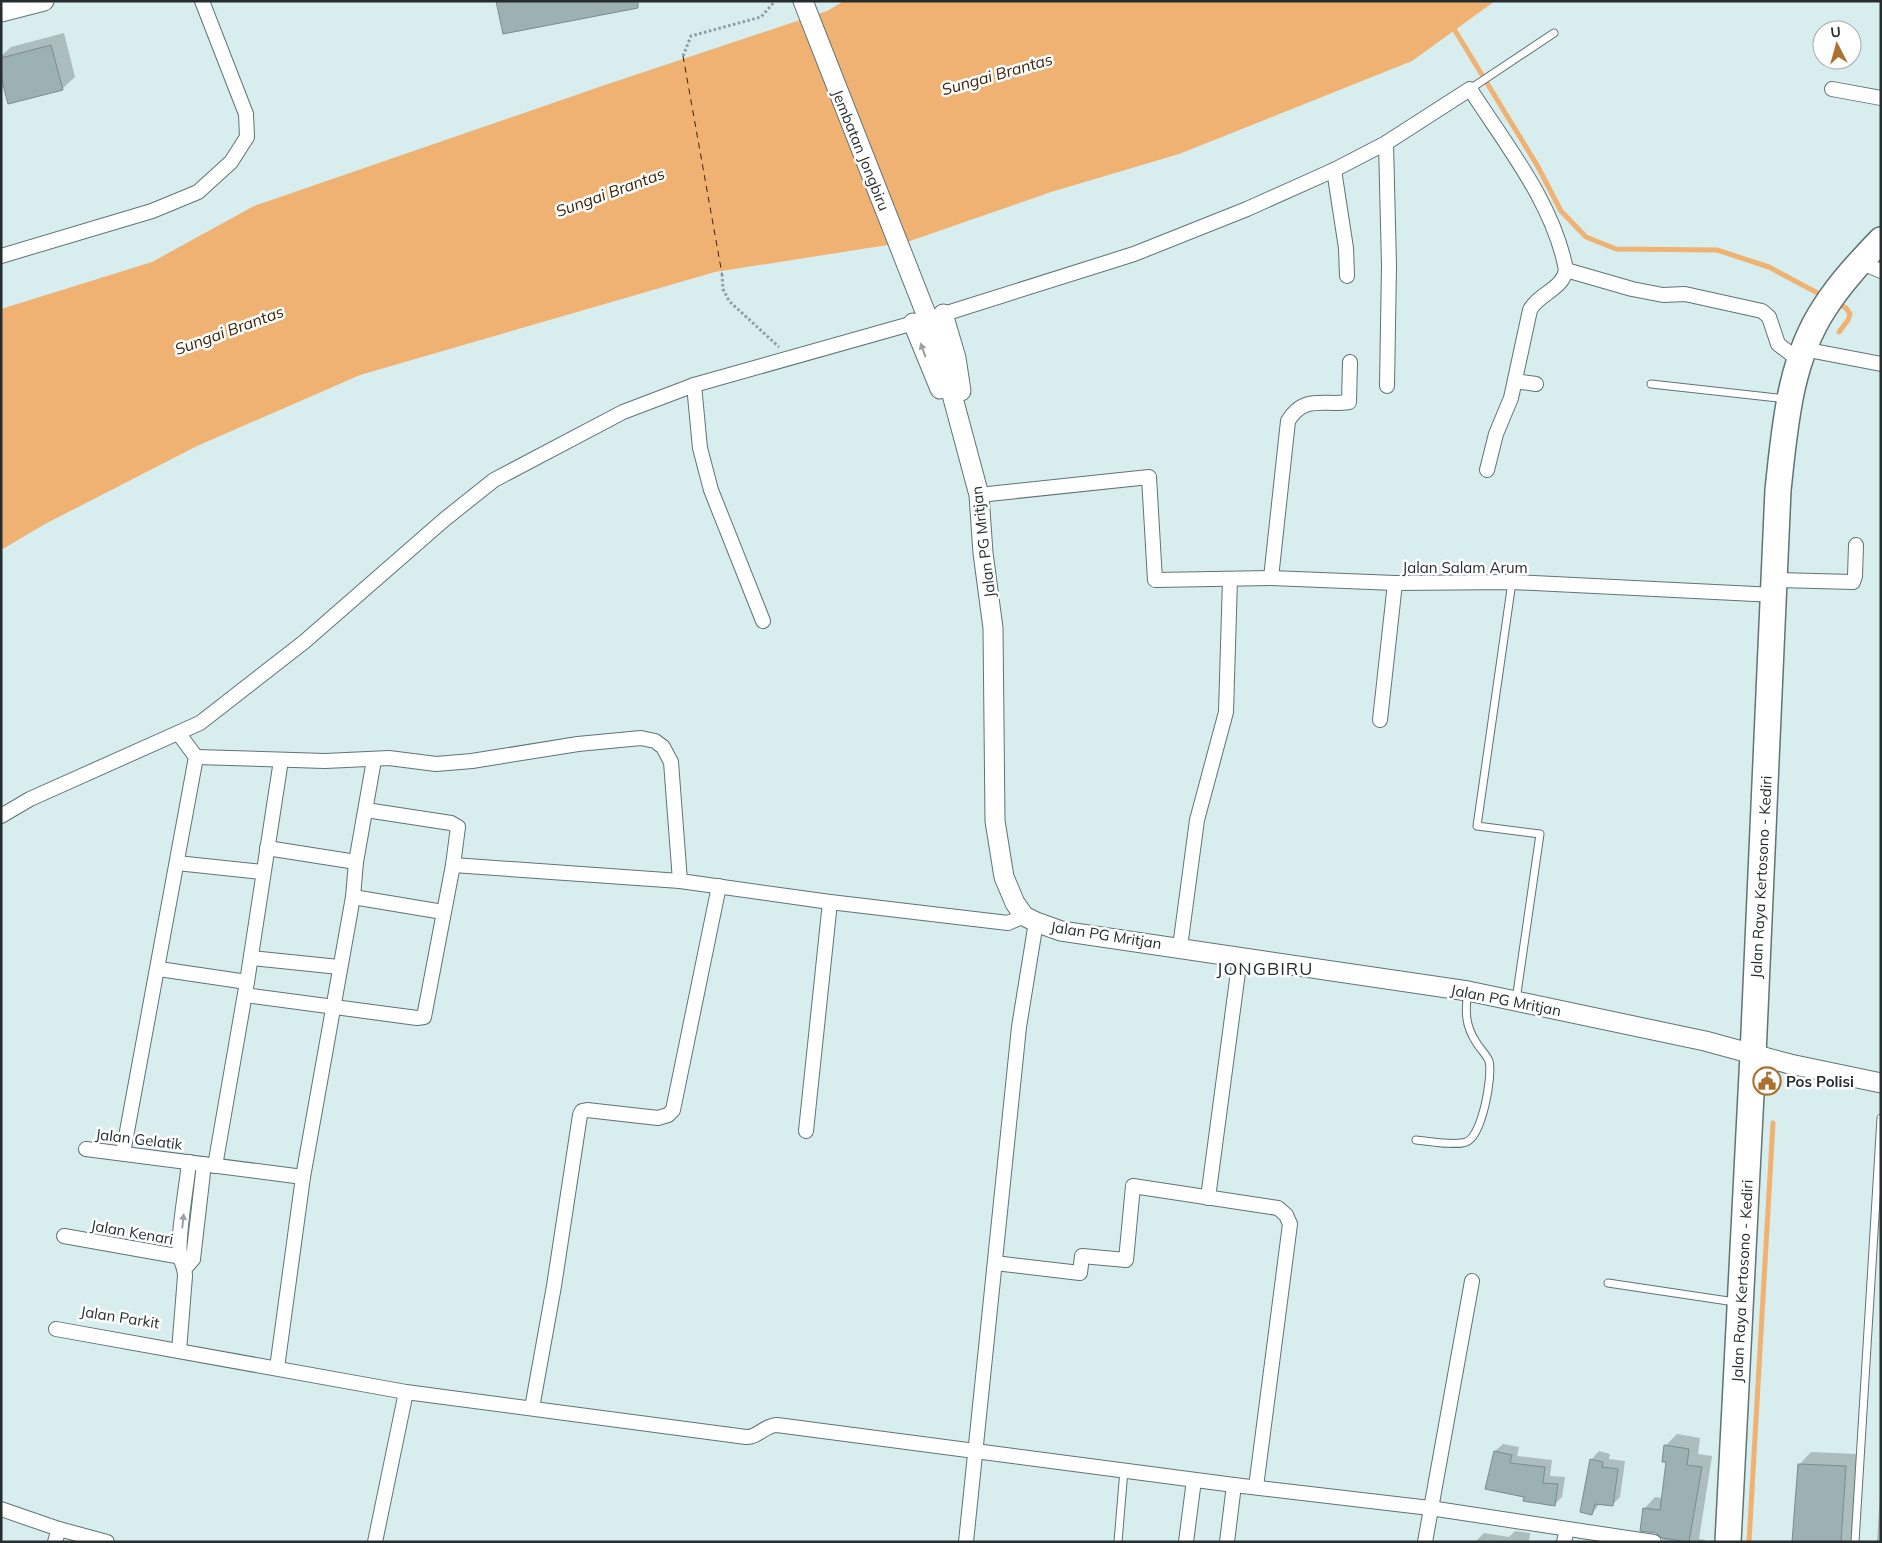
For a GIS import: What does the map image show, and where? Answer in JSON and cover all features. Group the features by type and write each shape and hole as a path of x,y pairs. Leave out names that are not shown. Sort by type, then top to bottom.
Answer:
{"highway":[{"name":"Jalan Raya Kertosono - Kediri","path":"1728,1542 1753,1055 1778,490 1790,399 1801,355 1824,307 1863,270 1881,240"}],"main road":[{"path":"1,12 44,1"},
{"name":"Jembatan Jongbiru","path":"803,2 920,297"},
{"name":"Jalan PG Mritjan","path":"920,297 960,425 979,495 983,553 993,628 996,821 1004,877 1015,903 1030,919 1061,930 1468,991 1705,1041 1753,1055 1881,1083"}],"street":[{"path":"1,256 152,212 198,192 231,162 247,137 246,114 202,1"},
{"path":"1832,89 1881,98"},
{"path":"1,816 30,799 200,723 304,642 445,519 494,480 623,412 694,385 928,319 1134,254 1247,209 1334,170 1386,143 1470,90 1537,196 1557,236 1566,270 1560,282 1538,298 1530,310 1508,410 1496,434 1488,470"},
{"path":"1386,143 1389,265 1387,386"},
{"path":"1334,170 1346,248 1347,276"},
{"path":"1566,270 1632,289 1664,295 1685,294 1762,312 1768,317 1778,344 1801,355 1881,364"},
{"path":"1271,578 1288,421 1296,409 1304,405 1349,402 1350,362"},
{"path":"1515,381 1536,384"},
{"path":"694,385 700,448 711,490 764,621"},
{"name":"Jalan Salam Arum","path":"979,495 1149,477 1155,580 1271,578 1395,582 1512,582 1775,587 1852,582 1855,576 1856,545"},
{"path":"1180,947 1197,820 1226,712 1230,579"},
{"path":"1380,720 1395,582"},
{"path":"123,1153 159,968 166,915 196,758 178,734"},
{"path":"196,758 281,760 374,760 389,758 436,764 472,761 578,744 641,738 655,741 663,747 671,762 680,881"},
{"path":"186,1261 210,1165 246,989 262,872 281,760"},
{"path":"277,1368 303,1177 332,1006 353,897 356,862 374,760"},
{"path":"159,968 246,989 332,1006 417,1018 424,1017 453,865 458,827 451,823 366,810"},
{"path":"267,848 356,862"},
{"path":"177,863 262,872"},
{"path":"453,865 680,881 1008,924 1030,919 966,1542"},
{"path":"532,1408 557,1266 580,1114 586,1110 658,1118 668,1115 673,1110 719,886"},
{"path":"353,897 443,912"},
{"path":"806,1131 830,902"},
{"path":"1208,1198 1240,957"},
{"path":"251,958 339,968"},
{"name":"Jalan Gelatik","path":"86,1149 303,1177"},
{"path":"179,1347 186,1261 189,1162"},
{"path":"995,1263 1080,1273 1082,1256 1126,1260 1133,1186 1278,1208 1286,1215 1290,1224 1256,1488"},
{"name":"Jalan Kenari","path":"64,1236 186,1261"},
{"path":"1425,1542 1472,1281"},
{"path":"56,1327 179,1347 277,1368 406,1392 750,1438 767,1426 777,1425 1256,1488 1430,1508 1566,1535 1654,1542"},
{"path":"375,1542 406,1392"},
{"path":"1186,1542 1194,1480"},
{"path":"1227,1542 1234,1485"},
{"path":"1,1509 57,1535 107,1542"}],"lane":[{"path":"1470,90 1554,33"},
{"path":"1651,384 1790,399"},
{"path":"1512,582 1477,826 1540,834 1516,1001"},
{"path":"1416,1140 1465,1143 1474,1137 1480,1125 1491,1072 1488,1059 1467,1025 1465,1013 1468,991"},
{"path":"1855,1542 1881,1118"},
{"path":"1608,1283 1741,1303"},
{"path":"1118,1542 1124,1470"}],"path":[{"path":"683,56 691,36 761,17 775,1"},
{"path":"722,274 723,289 729,301 790,358"}],"water":[{"name":"Sungai Brantas","path":"844,1 1495,1 1412,61 1179,154 1051,192 907,242 715,272 360,375 197,446 45,524 1,550 1,309 152,262 254,206 599,87 827,11"}],"building":[{"path":"496,1 638,1 638,8 503,34"},
{"path":"51,45 63,90 8,104 1,77 1,58"},
{"path":"1664,1445 1689,1449 1687,1465 1702,1467 1689,1542 1662,1538 1656,1533 1640,1531 1643,1508 1660,1510 1666,1462 1662,1462"},
{"path":"1494,1451 1512,1455 1510,1463 1545,1467 1543,1483 1558,1484 1555,1506 1523,1501 1524,1497 1485,1489"},
{"path":"1590,1459 1603,1462 1602,1467 1618,1469 1613,1506 1595,1504 1592,1515 1580,1512"},
{"path":"1798,1464 1846,1466 1841,1542 1792,1542"}],"waterway":[{"path":"1451,24 1537,165 1561,211 1586,237 1616,249 1717,250 1769,267 1825,297"},
{"path":"1837,303 1846,308 1850,314 1839,332"},
{"path":"1749,1542 1773,1123"}],"ferry route":[{"path":"683,56 722,274"}],"place":[{"name":"Pos Polisi","path":"1767,1081"}],"district":[{"name":"JONGBIRU","path":"1265,968"}]}
